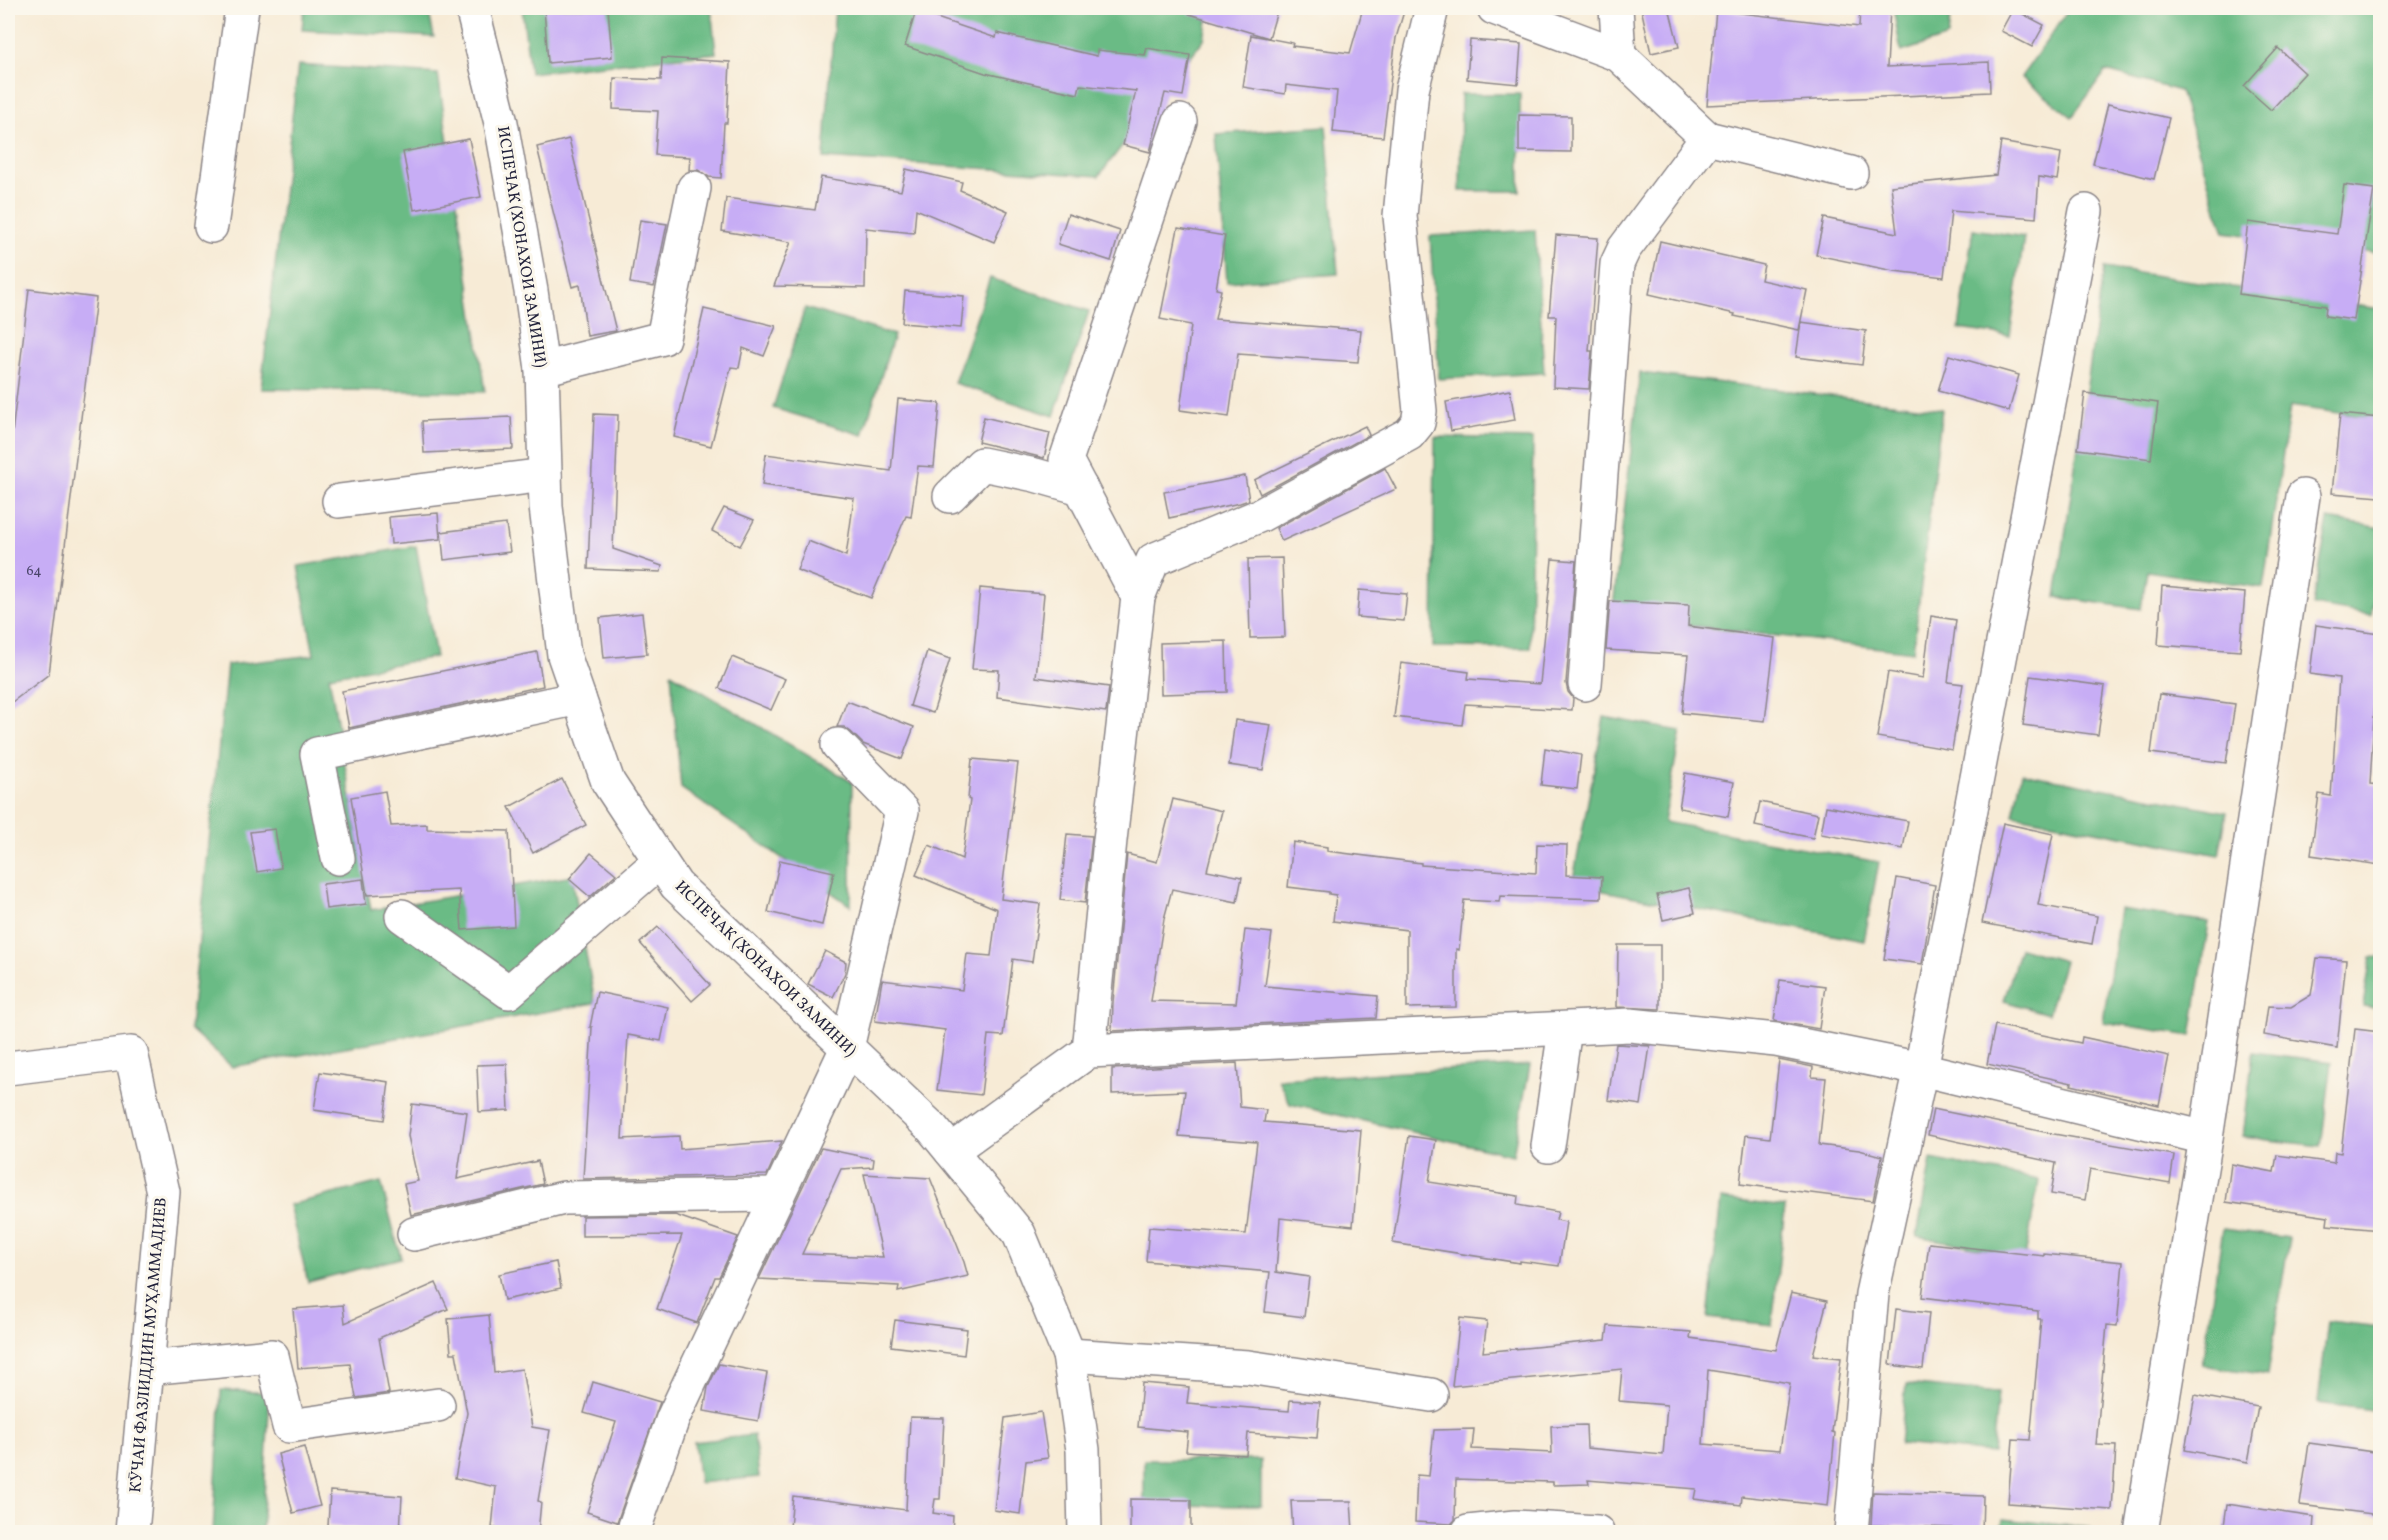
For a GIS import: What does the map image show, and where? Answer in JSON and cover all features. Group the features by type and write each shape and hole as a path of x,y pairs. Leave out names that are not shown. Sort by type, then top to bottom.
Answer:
{"street":[{"path":"211,226 242,8"},
{"name":"ИСПЕЧАК (ХОНАХОИ ЗАМИНИ)","path":"472,8 501,123 531,291 542,369 546,507 564,656 608,782 675,885 932,1128 1018,1234 1069,1355 1083,1450 1085,1533"},
{"path":"1089,1051 1138,597 1154,561 1261,515 1408,434 1418,423 1420,411 1400,216 1412,90 1432,8"},
{"path":"1494,8 1619,55 1707,138 1851,173"},
{"path":"1616,8 1619,55"},
{"path":"1138,597 1066,460 1180,121"},
{"path":"1585,684 1617,264 1624,249 1707,138"},
{"path":"542,369 663,338 694,189"},
{"path":"1851,1533 1872,1294 1922,1069 2086,211"},
{"path":"950,496 982,464 1035,474 1081,488"},
{"path":"339,501 545,475"},
{"path":"2141,1533 2206,1138 2303,496"},
{"path":"338,858 317,754 579,698"},
{"path":"633,1533 673,1418 847,1048 902,811 838,745"},
{"path":"402,916 509,992 660,861"},
{"path":"951,1151 1089,1051 1630,1025 1776,1040 1922,1069 2206,1138"},
{"path":"1548,1146 1565,1029"},
{"name":"КӮЧАИ ФАЗЛИДДИН МУҲАММАДИЕВ","path":"8,1068 131,1053 163,1192 132,1533"},
{"path":"414,1234 564,1198 778,1195"},
{"path":"1069,1355 1248,1367 1431,1395"},
{"path":"147,1368 272,1356 289,1426 438,1405"},
{"path":"1468,1533 1515,1527 1598,1533"}],"green space":[{"path":"304,8 428,8 434,37 302,30"},
{"path":"522,8 711,8 716,53 530,73"},
{"path":"835,8 1209,8 1204,39 1099,176 824,158"},
{"path":"1893,8 1951,8 1948,37 1901,52"},
{"path":"2070,8 2380,8 2380,253 2224,232 2180,91 2106,71 2072,117 2021,77"},
{"path":"298,65 438,74 485,392 261,389"},
{"path":"1461,94 1520,94 1520,191 1460,191"},
{"path":"1326,126 1338,274 1227,282 1216,134"},
{"path":"1973,229 2024,237 2010,336 1959,329"},
{"path":"1535,230 1544,373 1439,379 1430,236"},
{"path":"2104,268 2380,309 2380,419 2290,406 2263,588 2147,571 2141,609 2056,597"},
{"path":"990,278 1089,311 1054,416 954,383"},
{"path":"805,308 894,335 863,435 773,408"},
{"path":"1640,373 1942,409 1913,652 1612,616"},
{"path":"1435,437 1533,439 1530,648 1433,647"},
{"path":"2328,519 2380,528 2380,559 2371,615 2313,605"},
{"path":"416,546 436,657 329,676 371,910 572,876 595,1003 232,1067 190,1029 227,665 314,655 298,566"},
{"path":"671,673 852,782 851,906 681,788"},
{"path":"1604,717 1681,731 1664,822 1879,862 1864,941 1572,885"},
{"path":"2022,773 2227,812 2219,855 2013,815"},
{"path":"2120,909 2209,922 2191,1036 2103,1022"},
{"path":"2020,948 2064,961 2048,1014 2004,1001"},
{"path":"2371,957 2380,958 2380,1009 2363,1006"},
{"path":"2253,1052 2332,1062 2321,1146 2243,1137"},
{"path":"1530,1065 1513,1155 1290,1104 1278,1079"},
{"path":"1931,1159 2039,1180 2025,1257 1917,1236"},
{"path":"381,1182 401,1258 308,1282 289,1205"},
{"path":"1721,1199 1785,1207 1772,1325 1708,1318"},
{"path":"2223,1229 2289,1238 2268,1375 2202,1365"},
{"path":"2328,1321 2380,1327 2380,1411 2318,1403"},
{"path":"1906,1384 1998,1393 1992,1453 1900,1444"},
{"path":"221,1390 270,1393 262,1532 213,1532"},
{"path":"754,1435 759,1477 699,1483 694,1442"},
{"path":"1144,1460 1261,1460 1261,1506 1144,1505"},
{"path":"2003,1519 2091,1528 2090,1532 2001,1532"}],"building":[{"path":"544,8 608,8 612,57 548,63"},
{"path":"1190,8 1278,8 1269,38 1189,14"},
{"path":"1363,8 1405,8 1396,38 1383,137 1333,132 1337,91 1286,85 1285,94 1243,87 1251,35 1293,43 1292,46 1350,53"},
{"path":"1641,8 1669,8 1679,47 1651,53"},
{"path":"1860,8 1890,8 1887,67 1989,62 1990,92 1707,105 1716,10 1859,27"},
{"path":"2013,9 2044,25 2032,47 2001,31"},
{"path":"916,11 996,38 997,33 1097,56 1097,50 1145,55 1147,48 1190,55 1183,96 1165,93 1150,152 1123,145 1136,91 1080,85 1078,94 985,73 905,46"},
{"path":"1470,40 1521,44 1518,84 1467,79"},
{"path":"2278,48 2305,73 2271,110 2244,86"},
{"path":"662,58 730,62 721,178 709,177 698,170 689,170 690,157 655,155 658,111 613,109 614,78 661,80"},
{"path":"2108,104 2169,118 2154,179 2093,164"},
{"path":"1519,115 1571,116 1571,152 1519,151"},
{"path":"469,139 481,197 414,210 403,152"},
{"path":"569,139 616,331 587,336 580,285 572,287 537,147"},
{"path":"2001,142 2061,153 2057,180 2039,177 2036,218 1951,211 1944,277 1894,271 1816,255 1824,218 1897,233 1891,186 1996,175"},
{"path":"906,169 962,182 960,190 1008,211 994,242 916,209 914,233 866,228 865,288 774,286 791,242 722,231 726,198 815,210 821,177 901,191"},
{"path":"2344,185 2374,189 2354,320 2325,316 2326,306 2239,294 2248,222 2337,234"},
{"path":"1068,214 1120,231 1111,261 1058,244"},
{"path":"640,220 667,224 654,287 630,283"},
{"path":"1178,228 1225,236 1216,289 1221,290 1215,319 1361,330 1358,362 1238,354 1229,417 1180,410 1191,325 1160,319"},
{"path":"1556,235 1598,238 1589,351 1592,351 1589,389 1553,387 1556,316 1549,316"},
{"path":"1660,241 1764,265 1761,280 1807,290 1799,330 1649,294"},
{"path":"29,289 96,298 49,674 8,705 8,468"},
{"path":"905,291 964,296 961,328 902,323"},
{"path":"704,309 776,326 764,356 743,348 739,368 731,367 711,446 674,437"},
{"path":"1801,322 1866,331 1862,365 1796,357"},
{"path":"1949,355 2019,375 2009,411 1938,391"},
{"path":"1510,390 1515,420 1451,431 1446,402"},
{"path":"2085,393 2158,403 2151,459 2078,449"},
{"path":"898,399 940,403 934,467 918,466 911,517 906,516 871,598 797,570 808,541 846,556 854,498 762,485 766,454 891,471"},
{"path":"594,414 618,415 613,549 662,566 661,572 588,569"},
{"path":"2340,414 2380,418 2380,497 2332,493"},
{"path":"511,417 513,449 424,453 422,421"},
{"path":"984,417 1050,433 1044,458 978,442"},
{"path":"1365,426 1369,435 1260,494 1254,480"},
{"path":"1385,468 1396,489 1282,541 1276,528"},
{"path":"1245,476 1249,500 1169,518 1164,492"},
{"path":"724,508 754,520 740,546 712,531"},
{"path":"438,513 440,539 391,544 389,517"},
{"path":"506,524 510,552 444,560 441,532"},
{"path":"1282,558 1285,637 1250,638 1248,559"},
{"path":"1552,559 1576,561 1566,683 1568,692 1573,698 1572,710 1465,704 1462,725 1394,717 1401,663 1469,672 1468,679 1540,684"},
{"path":"2162,586 2245,593 2240,651 2158,645"},
{"path":"980,588 1044,594 1036,677 1109,687 1106,712 997,697 999,670 972,669"},
{"path":"1359,590 1407,594 1404,621 1357,617"},
{"path":"1610,601 1689,605 1688,626 1775,638 1765,721 1682,713 1688,655 1606,650"},
{"path":"642,613 647,654 604,658 600,618"},
{"path":"1931,616 1956,620 1948,682 1963,684 1952,750 1877,737 1888,672 1923,678"},
{"path":"2316,625 2380,634 2380,683 2376,683 2370,784 2380,785 2380,865 2311,855 2319,794 2331,796 2339,678 2310,674"},
{"path":"1226,641 1227,692 1161,694 1160,643"},
{"path":"927,651 950,659 933,713 910,706"},
{"path":"537,652 543,686 349,728 342,691"},
{"path":"732,657 785,679 771,710 719,688"},
{"path":"2030,676 2105,686 2098,735 2023,725"},
{"path":"2159,694 2235,704 2226,763 2151,753"},
{"path":"847,701 914,727 902,759 863,744 844,727 837,727"},
{"path":"1235,720 1271,725 1263,770 1229,765"},
{"path":"1545,748 1581,755 1577,789 1541,785"},
{"path":"972,759 1018,763 1001,899 1040,904 1032,962 1013,959 1003,1036 988,1035 981,1095 937,1090 945,1030 875,1021 882,980 962,990 967,954 991,956 997,909 916,875 929,845 962,859 970,800 968,799"},
{"path":"1685,773 1734,782 1728,817 1679,808"},
{"path":"562,779 586,825 533,853 509,807"},
{"path":"385,791 391,826 427,824 427,829 509,831 514,926 462,930 459,890 367,895 351,797"},
{"path":"1173,799 1222,811 1207,870 1242,877 1237,902 1172,889 1164,919 1151,1001 1236,1003 1245,930 1272,933 1265,986 1378,996 1376,1018 1112,1031 1127,854 1157,862"},
{"path":"1760,802 1818,814 1813,838 1755,826"},
{"path":"1826,806 1908,821 1903,849 1821,834"},
{"path":"2003,823 2053,834 2038,905 2097,916 2092,944 1982,923"},
{"path":"275,829 281,868 257,872 250,832"},
{"path":"1067,834 1092,836 1085,903 1060,900"},
{"path":"1293,842 1327,847 1327,851 1421,863 1421,865 1536,873 1537,844 1567,845 1566,875 1602,877 1601,899 1500,896 1499,902 1464,900 1459,950 1456,949 1456,1007 1407,1008 1407,930 1333,921 1336,895 1329,894 1329,892 1288,887"},
{"path":"591,853 616,874 590,897 569,879"},
{"path":"780,860 834,872 822,925 768,912"},
{"path":"1897,878 1935,885 1922,964 1884,959"},
{"path":"363,879 366,904 326,909 323,884"},
{"path":"1689,888 1695,913 1663,920 1657,895"},
{"path":"658,927 710,985 692,1001 640,943"},
{"path":"1618,945 1660,945 1660,1009 1617,1007"},
{"path":"825,951 846,962 845,973 833,997 808,984"},
{"path":"2317,958 2346,960 2337,1048 2264,1035 2268,1006 2291,1007 2311,995"},
{"path":"1780,980 1825,986 1819,1029 1774,1021"},
{"path":"597,992 668,1007 661,1041 628,1035 622,1139 679,1136 680,1149 782,1141 767,1175 583,1179 592,1027 590,1027"},
{"path":"1995,1025 2081,1043 2082,1037 2169,1056 2159,1105 1987,1064"},
{"path":"2355,1029 2380,1032 2380,1230 2327,1225 2328,1217 2226,1202 2231,1164 2274,1172 2277,1155 2334,1163 2335,1152 2341,1153"},
{"path":"1616,1044 1650,1046 1641,1105 1608,1100"},
{"path":"1779,1060 1813,1067 1812,1077 1826,1078 1819,1145 1859,1150 1882,1156 1873,1201 1740,1184 1746,1135 1770,1138"},
{"path":"1237,1063 1240,1107 1266,1110 1264,1122 1361,1130 1353,1226 1280,1218 1276,1272 1309,1277 1304,1317 1265,1312 1270,1272 1146,1261 1149,1227 1246,1234 1257,1142 1179,1136 1185,1091 1112,1094 1112,1069"},
{"path":"507,1064 509,1110 479,1112 477,1065"},
{"path":"320,1072 389,1082 384,1120 314,1110"},
{"path":"412,1104 467,1112 457,1179 538,1161 543,1184 411,1215 404,1184 418,1181 408,1136"},
{"path":"1933,1109 2054,1134 2174,1155 2170,1183 2090,1169 2085,1200 2051,1194 2056,1163 1928,1135"},
{"path":"1409,1136 1436,1140 1429,1182 1518,1196 1517,1205 1558,1212 1556,1220 1566,1222 1559,1266 1520,1261 1520,1263 1393,1243"},
{"path":"821,1148 874,1159 873,1167 841,1169 802,1254 883,1257 864,1174 930,1178 968,1276 898,1292 899,1286 759,1279"},
{"path":"675,1215 738,1237 719,1277 715,1277 697,1323 657,1309 682,1235 582,1236 582,1216"},
{"path":"1929,1243 2123,1262 2117,1326 2107,1325 2096,1445 2116,1446 2112,1510 2008,1503 2013,1439 2030,1440 2041,1319 2038,1319 2038,1311 1922,1297"},
{"path":"556,1262 561,1288 504,1300 499,1274"},
{"path":"436,1283 448,1309 379,1338 389,1393 356,1398 350,1364 298,1368 293,1309 343,1305 345,1323"},
{"path":"1791,1293 1827,1301 1813,1355 1841,1358 1832,1432 1835,1433 1828,1506 1742,1496 1741,1505 1694,1499 1696,1489 1588,1480 1589,1484 1553,1485 1553,1482 1456,1479 1455,1520 1451,1524 1415,1522 1417,1475 1429,1476 1434,1430 1474,1429 1472,1449 1552,1453 1551,1426 1586,1425 1587,1448 1663,1455 1667,1405 1619,1401 1622,1369 1452,1386 1460,1318 1487,1321 1483,1352 1606,1340 1608,1326 1691,1332 1690,1338 1776,1350","holes":["1708,1370 1790,1383 1780,1450 1703,1444"]},
{"path":"1896,1309 1929,1313 1923,1369 1890,1365"},
{"path":"489,1315 494,1373 522,1369 532,1427 550,1430 538,1501 541,1502 538,1533 492,1528 496,1487 455,1478 467,1413 456,1353 451,1353 448,1319"},
{"path":"895,1320 967,1329 964,1355 891,1346"},
{"path":"719,1364 767,1373 758,1421 704,1411 708,1387"},
{"path":"593,1382 660,1402 617,1522 587,1512 616,1422 584,1413"},
{"path":"1142,1383 1189,1387 1187,1403 1289,1411 1290,1400 1320,1402 1317,1438 1248,1433 1246,1455 1186,1451 1188,1432 1138,1427"},
{"path":"2195,1395 2258,1407 2248,1462 2185,1450"},
{"path":"1041,1412 1048,1458 1026,1461 1020,1514 994,1510 1005,1418"},
{"path":"910,1417 944,1418 940,1499 935,1499 933,1513 953,1516 952,1533 836,1533 790,1527 793,1496 906,1510"},
{"path":"2309,1443 2380,1453 2380,1515 2300,1505"},
{"path":"304,1447 320,1506 293,1513 278,1454"},
{"path":"330,1491 402,1496 400,1532 328,1526"},
{"path":"1873,1492 1983,1496 1982,1533 1952,1533 1952,1528 1871,1525"},
{"path":"1130,1499 1191,1500 1191,1533 1130,1533"},
{"path":"1291,1501 1351,1501 1353,1531 1293,1533"},
{"path":"2227,1504 2314,1517 2313,1533 2223,1533"}]}
